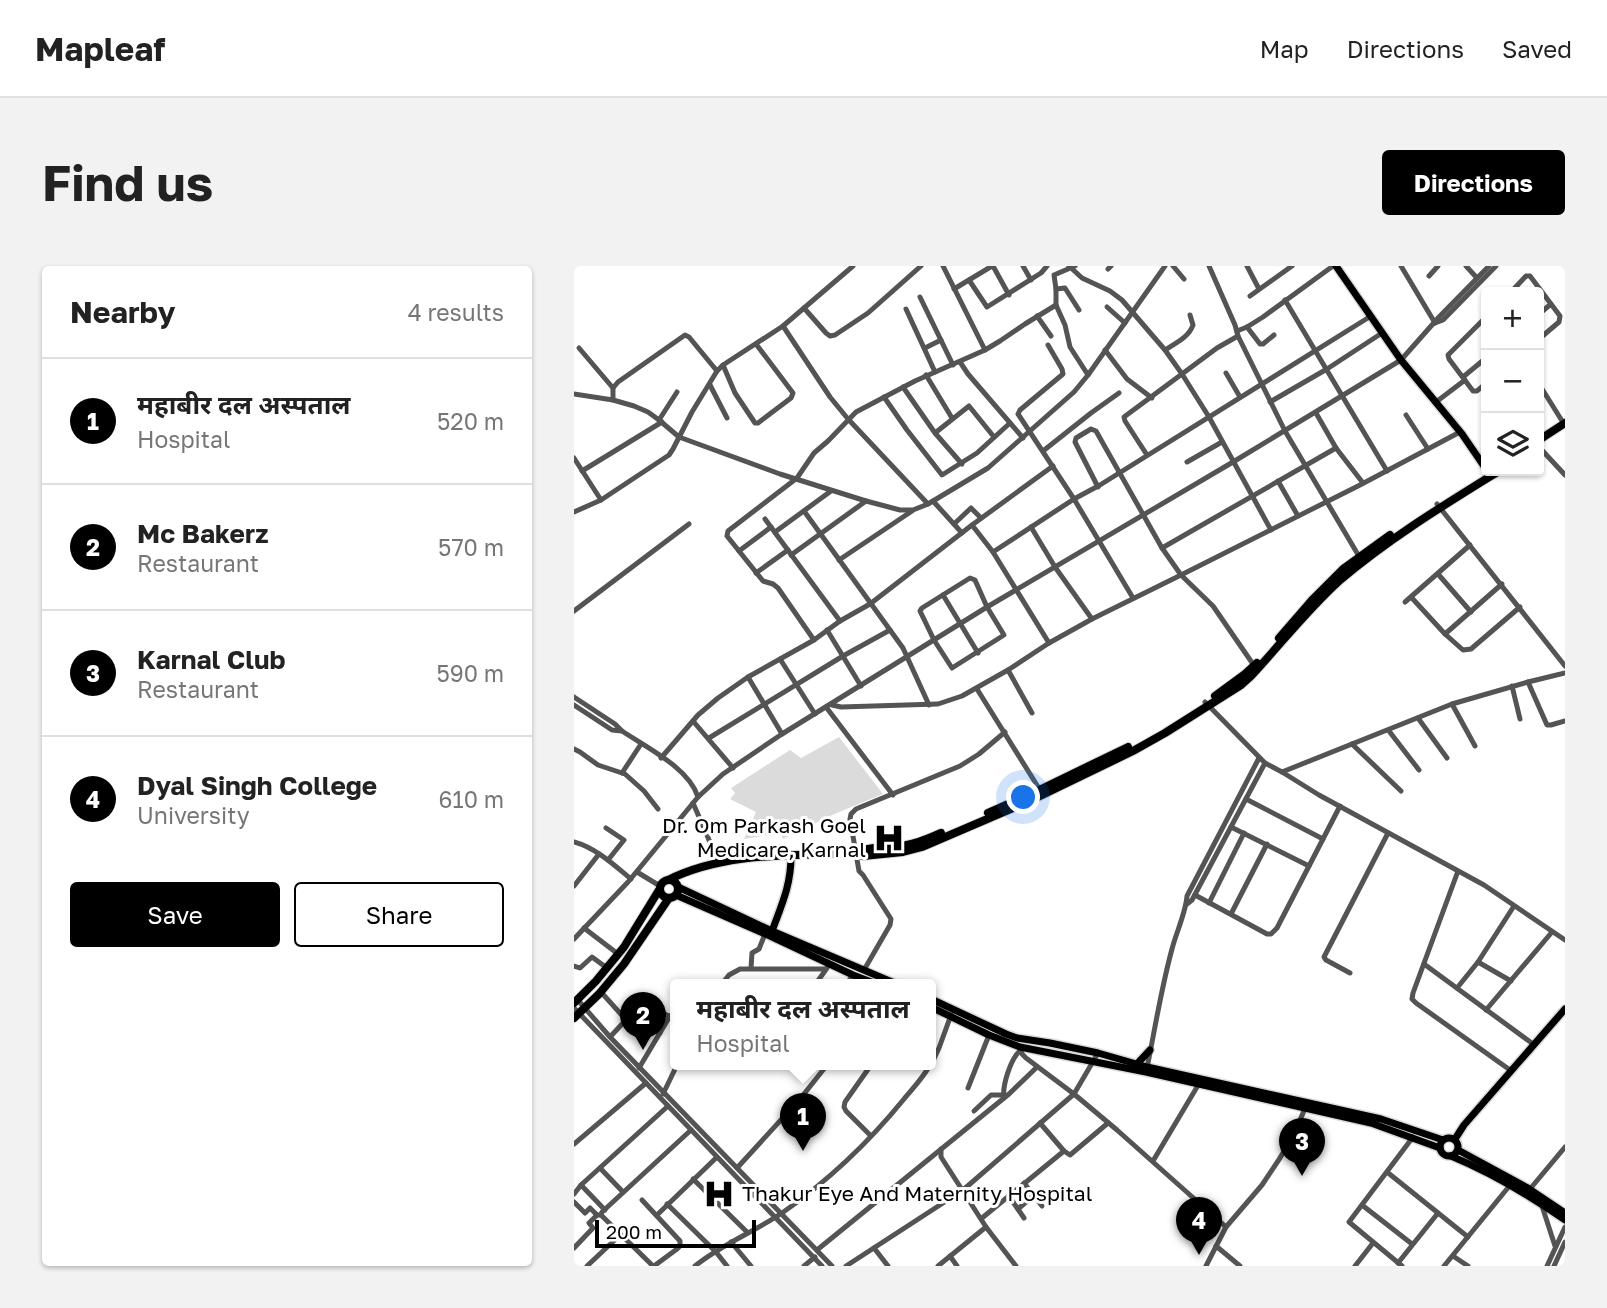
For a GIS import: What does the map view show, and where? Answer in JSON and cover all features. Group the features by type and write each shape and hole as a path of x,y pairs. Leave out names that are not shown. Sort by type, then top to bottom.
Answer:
{"highway":[{"path":"1544,437 1565,426"},
{"path":"1544,442 1565,426"},
{"path":"577,1007 601,992 624,964 685,872 766,856 856,853 903,846 923,841 1042,792 1207,704 1256,668 1312,600 1343,569 1484,476"},
{"path":"577,1007 641,921 665,880 673,888"},
{"path":"659,888 662,896 673,888"}],"main road":[{"path":"1335,266 1401,360 1481,460"},
{"path":"768,932 788,888 791,856"},
{"path":"673,888 863,979"},
{"path":"830,964 864,970 885,979"},
{"path":"936,1002 974,1023 1017,1038 1098,1052 1137,1064 1147,1070"},
{"path":"936,1008 952,1012"},
{"path":"1455,1139 1510,1070 1565,1009"},
{"path":"974,1023 989,1035 1020,1048 1147,1070 1381,1119 1441,1144"},
{"path":"1137,1064 1150,1050"},
{"path":"1306,1105 1441,1144"},
{"path":"1441,1144 1449,1138 1455,1139 1458,1150 1451,1156"},
{"path":"1441,1144 1446,1156 1475,1166 1511,1184 1565,1220"},
{"path":"1458,1150 1530,1189 1565,1213"}],"street":[{"path":"574,512 601,500 668,455 717,371 783,326 853,266"},
{"path":"804,308 826,333 833,336 868,313 921,266"},
{"path":"943,266 985,350"},
{"path":"954,289 993,266 1009,295"},
{"path":"1023,266 1031,280"},
{"path":"969,280 986,307 1041,274 1047,266"},
{"path":"839,560 913,510 930,503 988,468 1030,432 1074,392 1088,375 1165,266"},
{"path":"1173,266 1184,279"},
{"path":"1209,266 1237,334 1285,431 1361,559"},
{"path":"1247,266 1259,289"},
{"path":"1147,456 1124,418 1217,348 1335,266"},
{"path":"1401,266 1435,323"},
{"path":"1429,276 1438,266"},
{"path":"1466,266 1477,278"},
{"path":"574,939 631,879 698,797 733,768 782,734 987,607 1401,360 1489,266"},
{"path":"1435,323 1443,320 1496,266"},
{"path":"1088,375 1070,347 1065,325 1056,305 1054,274 1072,267 1082,278 1115,294 1165,350 1209,417 1271,530"},
{"path":"1250,296 1287,267"},
{"path":"1516,287 1530,275 1539,287"},
{"path":"1056,289 1065,288 1079,310"},
{"path":"1544,294 1560,320 1544,334"},
{"path":"920,297 953,365"},
{"path":"1285,300 1387,471"},
{"path":"1544,310 1551,304"},
{"path":"814,640 778,588 763,581 756,573 727,536 728,531 797,478 809,459 856,412 926,375 985,350 1056,305"},
{"path":"1107,307 1125,323"},
{"path":"906,309 935,372"},
{"path":"1165,350 1191,331 1193,325 1190,315"},
{"path":"1037,316 1051,336"},
{"path":"993,552 1371,316"},
{"path":"1481,322 1448,355 1475,392 1481,387"},
{"path":"783,326 830,397 848,419 962,533"},
{"path":"1247,327 1260,344 1274,335"},
{"path":"1270,402 1382,333"},
{"path":"613,400 613,388 618,382 685,335 690,337 717,371"},
{"path":"925,348 941,340"},
{"path":"723,365 738,398 755,423 758,423 791,398 793,393 756,344"},
{"path":"1048,345 1063,374 1018,413 1074,499 1133,598"},
{"path":"579,348 613,388"},
{"path":"1105,350 1127,379 1152,398"},
{"path":"960,362 1023,438"},
{"path":"1436,402 1481,363"},
{"path":"1226,373 1240,397"},
{"path":"926,375 952,418"},
{"path":"709,386 727,418"},
{"path":"903,387 935,433 962,464"},
{"path":"582,471 660,421 677,392"},
{"path":"1544,392 1565,426"},
{"path":"1043,452 1119,393"},
{"path":"574,394 613,400 641,409 679,437 754,465 866,501 900,510 913,510"},
{"path":"884,397 944,475 962,464 1010,423"},
{"path":"935,433 970,406 994,437"},
{"path":"1316,413 1336,447 1363,483"},
{"path":"1406,415 1428,449"},
{"path":"1098,487 1074,442 1091,429 1095,430 1162,548 1181,575 1213,606 1256,668"},
{"path":"829,706 929,705 954,699 977,689 1092,619 1460,432"},
{"path":"1187,462 1222,442"},
{"path":"1162,548 1336,447"},
{"path":"1544,452 1565,475"},
{"path":"574,458 601,500"},
{"path":"661,758 706,707 748,677 814,640 839,621 870,604 1053,466"},
{"path":"1278,481 1297,516"},
{"path":"739,551 831,491"},
{"path":"756,573 821,534 866,501"},
{"path":"1439,506 1565,666"},
{"path":"954,524 971,508 981,518"},
{"path":"804,511 890,630 907,657 929,705"},
{"path":"765,519 839,621"},
{"path":"574,611 689,524"},
{"path":"972,525 993,552 1049,643"},
{"path":"1031,527 1055,567 1092,619"},
{"path":"1470,545 1408,600 1463,650 1471,649 1520,607"},
{"path":"1438,573 1471,611"},
{"path":"972,578 1004,635 951,668 920,611 943,595 972,578"},
{"path":"1445,634 1502,584"},
{"path":"943,595 978,653"},
{"path":"827,629 861,686"},
{"path":"709,738 890,630"},
{"path":"780,659 815,714"},
{"path":"1008,670 1032,713"},
{"path":"1282,772 1452,704 1565,673"},
{"path":"748,677 782,734"},
{"path":"1528,682 1547,725 1565,721"},
{"path":"1513,686 1520,719"},
{"path":"977,689 1042,792"},
{"path":"574,696 684,774 698,797"},
{"path":"1207,704 1265,763 1484,885 1565,940"},
{"path":"1452,704 1475,746"},
{"path":"574,705 612,730 621,731"},
{"path":"829,706 893,795"},
{"path":"1418,718 1447,758"},
{"path":"693,721 733,768"},
{"path":"1389,731 1419,770"},
{"path":"864,970 891,919 859,871 851,814 856,809 969,761 1005,732"},
{"path":"622,773 641,744"},
{"path":"1352,744 1401,792"},
{"path":"574,749 598,765 622,773 644,792 658,809"},
{"path":"1147,1070 1165,975 1187,904 1187,896 1259,758"},
{"path":"1187,904 1195,895 1265,763"},
{"path":"1246,799 1323,839"},
{"path":"693,803 719,864"},
{"path":"1195,895 1271,934 1277,928 1340,806"},
{"path":"1231,827 1309,866"},
{"path":"606,828 624,840 608,860"},
{"path":"1209,903 1244,833"},
{"path":"1350,973 1324,957 1388,833"},
{"path":"574,842 599,854 631,879"},
{"path":"1231,914 1267,844"},
{"path":"574,886 599,854"},
{"path":"636,872 659,888"},
{"path":"1458,872 1413,993 1413,1001 1510,1070"},
{"path":"1457,988 1478,962 1514,906"},
{"path":"584,928 618,954"},
{"path":"751,968 752,953 759,949 768,932"},
{"path":"1486,1010 1552,932"},
{"path":"574,966 580,968 592,957 607,968"},
{"path":"1478,962 1511,981"},
{"path":"726,979 737,970 830,964"},
{"path":"819,979 830,964"},
{"path":"1424,964 1534,1044"},
{"path":"850,979 853,975"},
{"path":"601,992 627,1021"},
{"path":"632,998 670,1017"},
{"path":"577,1007 640,1067 668,1107 717,1157 734,1170"},
{"path":"577,1007 636,1074 664,1092 734,1170 832,1266"},
{"path":"936,1054 952,1012"},
{"path":"610,1037 631,1020 660,1032"},
{"path":"636,1074 660,1032 670,1020"},
{"path":"968,1088 989,1035"},
{"path":"1004,1097 1003,1086 1020,1048 1024,1056 1074,1094 1226,1227"},
{"path":"846,1266 963,1190 1074,1094 1098,1052"},
{"path":"804,1266 1037,1067"},
{"path":"661,1099 675,1070"},
{"path":"734,1170 823,1070"},
{"path":"867,1070 844,1107 871,1136"},
{"path":"698,1265 778,1215 832,1174 892,1114 928,1070"},
{"path":"574,1144 648,1081"},
{"path":"1153,1161 1200,1081"},
{"path":"974,1111 992,1094 1004,1097"},
{"path":"574,1194 673,1101"},
{"path":"1206,1266 1226,1227 1262,1185 1285,1149 1306,1105"},
{"path":"1041,1123 1070,1155 1108,1123"},
{"path":"574,1248 593,1228 590,1223 691,1130"},
{"path":"1413,1137 1349,1222 1400,1265 1412,1244 1438,1213"},
{"path":"1530,1189 1565,1147"},
{"path":"941,1149 941,1157 986,1227 1016,1266"},
{"path":"982,1218 1064,1151"},
{"path":"657,1215 717,1157"},
{"path":"600,1168 623,1192"},
{"path":"1387,1172 1468,1237"},
{"path":"693,1179 747,1233"},
{"path":"1024,1183 1042,1206"},
{"path":"1444,1266 1511,1184"},
{"path":"582,1185 620,1235 654,1266 677,1249 680,1241 642,1200"},
{"path":"1018,1209 1034,1195"},
{"path":"1009,1196 1024,1218"},
{"path":"574,1202 584,1213 590,1208 601,1213"},
{"path":"1541,1203 1555,1246"},
{"path":"667,1204 727,1266"},
{"path":"1362,1205 1412,1244"},
{"path":"938,1266 986,1227"},
{"path":"1550,1264 1555,1246 1565,1227"},
{"path":"587,1266 620,1235"},
{"path":"731,1242 751,1266"},
{"path":"1355,1266 1373,1242"},
{"path":"1550,1264 1565,1242"},
{"path":"1216,1247 1240,1266"},
{"path":"874,1248 888,1266"},
{"path":"817,1254 822,1266"},
{"path":"950,1256 957,1266"},
{"path":"1453,1256 1468,1266"}],"shaded area":[{"path":"839,737 883,794 783,839 780,833 744,839 756,812 730,799 735,793 731,788 790,750 801,758"}],"place":[{"name":"Dr. Om Parkash Goel Medicare, Karnal","path":"889,838"},
{"name":"Mc Bakerz","path":"643,1050"},
{"name":"महाबीर दल अस्पताल","path":"803,1151"},
{"name":"Karnal Club","path":"1302,1176"},
{"name":"Thakur Eye And Maternity Hospital","path":"719,1194"},
{"name":"Dyal Singh College","path":"1199,1255"}]}
